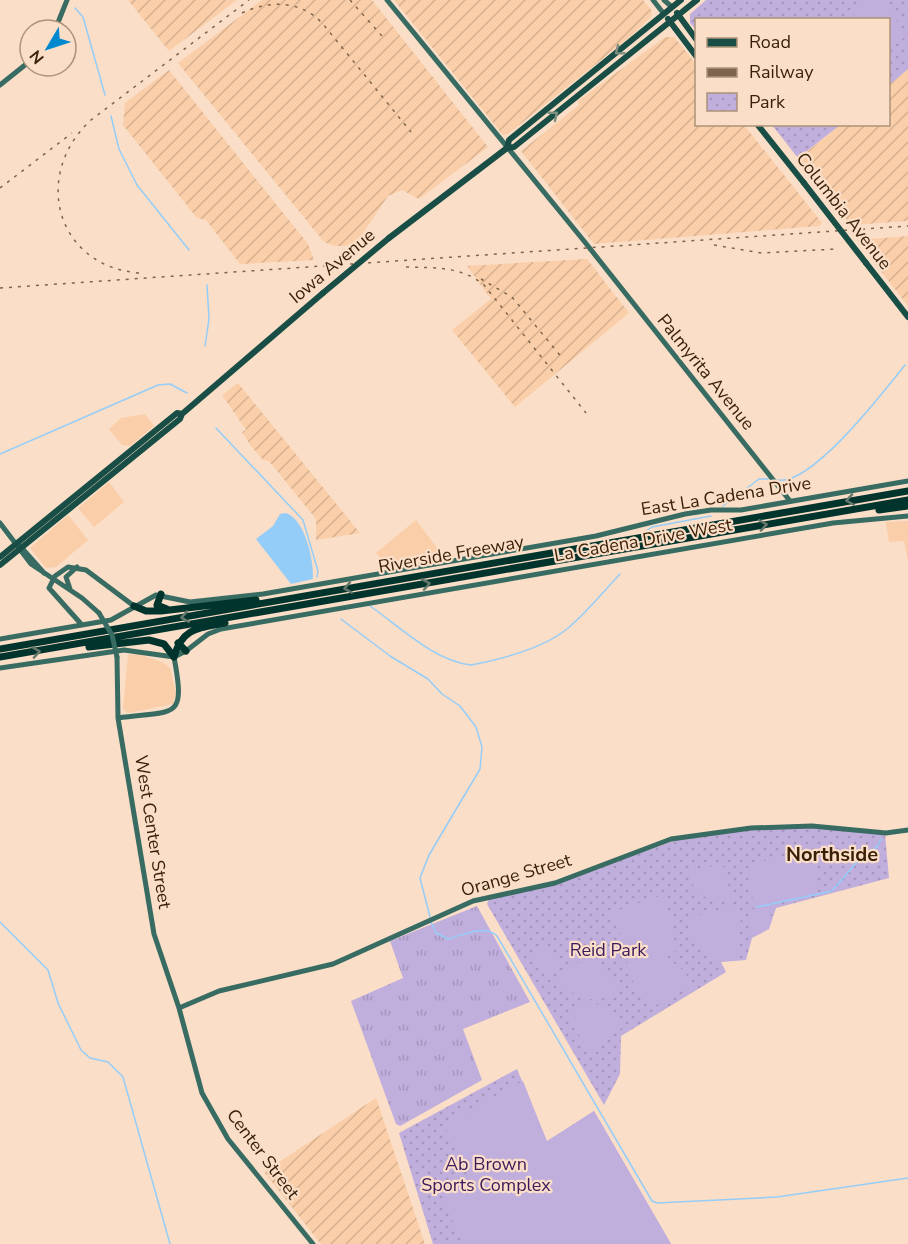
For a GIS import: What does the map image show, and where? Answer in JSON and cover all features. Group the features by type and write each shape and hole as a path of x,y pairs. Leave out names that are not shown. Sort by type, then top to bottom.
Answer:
{"highway":[{"name":"Riverside Freeway","path":"0,649 908,491"},
{"name":"Riverside Freeway","path":"0,657 908,500"},
{"path":"826,515 833,517 908,506"},
{"path":"161,594 159,606 176,609"},
{"path":"134,606 146,611 270,598 284,600"},
{"path":"174,657 182,636 193,631 286,609"},
{"path":"71,646 89,647 149,639 164,644 174,657"},
{"path":"178,643 186,651"}],"main road":[{"path":"60,18 67,0"},
{"name":"Palmyrita Avenue","path":"387,0 790,501"},
{"path":"653,0 695,55"},
{"path":"664,0 695,38"},
{"name":"Iowa Avenue","path":"507,148 509,140 681,0"},
{"name":"Iowa Avenue","path":"0,565 180,419 182,414 388,238 507,148 514,147 697,0"},
{"path":"0,85 18,71"},
{"name":"Columbia Avenue","path":"759,126 908,317"},
{"name":"Iowa Avenue","path":"0,557 177,413 182,414"},
{"name":"East La Cadena Drive","path":"161,594 198,602 301,587 596,536 656,519 696,512 741,510 908,481"},
{"name":"La Cadena Drive West","path":"174,657 208,634 221,629 833,522 908,516"},
{"path":"0,523 16,544 44,573 73,593"},
{"path":"73,593 67,584 66,577 77,567"},
{"path":"82,625 50,590 52,579 63,569 77,567 92,574 134,606"},
{"name":"West Center Street","path":"73,593 99,613 112,635 117,657 118,718 154,934 179,1008"},
{"path":"0,639 121,616 134,606 161,594"},
{"path":"121,616 124,608 122,598"},
{"path":"0,668 124,650 174,657 181,693 178,704 170,710 118,718"},
{"name":"Orange Street","path":"179,1008 219,991 333,964 473,901 555,883 671,839 751,828 812,826 886,833 908,830"},
{"name":"Center Street","path":"179,1008 202,1093 216,1120 228,1139 313,1244"}],"shaded area":[{"path":"128,0 237,0 169,51"},
{"path":"262,0 372,0 488,147 419,199 402,190 388,196 359,239 346,246 335,246 324,242 178,63"},
{"path":"394,0 643,0 652,11 651,17 631,36 508,134 503,135"},
{"path":"665,37 674,37 695,63 695,126 745,126 822,223 819,226 594,244 521,151 579,105 578,101"},
{"path":"908,69 908,221 851,225 798,159 839,126 890,126 890,84"},
{"path":"169,70 308,244 314,260 240,264 206,220 197,218 123,125 125,103"},
{"path":"908,236 908,306 857,240"},
{"path":"587,259 629,313 515,407 452,330 491,299 467,266"},
{"path":"238,383 360,533 316,540 316,519 269,461 263,460 251,446 242,432 246,430 222,395"},
{"path":"145,414 154,426 130,446 122,445 109,429 121,418"},
{"path":"109,482 124,502 94,527 78,508"},
{"path":"68,515 88,540 56,567 46,568 30,548"},
{"path":"416,520 443,556 387,566 376,553"},
{"path":"908,521 908,561 904,541 889,542 886,522"},
{"path":"139,654 164,663 170,668 176,693 173,704 128,713 123,709 128,655"},
{"path":"376,1098 425,1244 321,1244 264,1172"}],"green space":[{"path":"706,0 908,0 908,69 890,84 890,18 695,18 695,29 690,23 690,14"},
{"path":"863,0 884,0 907,36 890,47 890,18 853,18"},
{"path":"773,126 839,126 798,158"},
{"name":"Reid Park","path":"813,828 885,834 889,878 776,908 769,929 752,938 746,960 721,962 726,972 621,1036 620,1074 604,1105 487,904 489,899 554,885 678,839 743,829"},
{"path":"809,855 815,859 818,895 758,906 753,903 749,866 770,859"},
{"path":"720,865 725,868 731,899 709,899 693,886 688,871"},
{"path":"659,896 666,900 677,951 655,953 636,946 620,932 610,913"},
{"path":"477,906 530,1002 463,1029 482,1080 400,1126 396,1124 351,1001 403,978 390,941"},
{"path":"738,907 741,912 739,960 728,961 710,957 702,952 691,937 687,917"},
{"path":"772,907 769,926 752,935 748,912 751,909"},
{"path":"541,945 559,965 546,977 528,957"},
{"path":"592,953 620,988 603,998 586,999 571,992 557,978"},
{"path":"654,954 677,965 693,985 651,1008 622,965 636,958"},
{"path":"586,1003 609,1009 626,1025 591,1051 564,1015"},
{"name":"Ab Brown Sports Complex","path":"517,1069 547,1141 594,1111 671,1244 433,1244 399,1133"},
{"name":"Ab Brown Sports Complex","path":"523,1081 547,1142 594,1111 671,1244 462,1244 444,1199 471,1181 443,1124"}],"water":[{"path":"286,513 298,523 307,541 313,579 291,584 256,539 273,526 280,514"}],"waterway":[{"path":"75,8 83,17 105,95"},
{"path":"111,116 119,149 137,185 189,250"},
{"path":"205,346 209,319 207,285"},
{"path":"777,480 791,478 808,469 827,454 864,415 905,365"},
{"path":"0,454 158,385 170,384 187,393"},
{"path":"216,428 303,520 318,571 317,577"},
{"path":"723,506 759,479 768,479"},
{"path":"646,531 652,527 711,516"},
{"path":"370,606 430,650 457,662 471,665 521,652 557,636 581,616 620,574"},
{"path":"341,619 390,656 428,679 442,694 460,706 476,727 482,747 480,769 429,855 420,878 430,917"},
{"path":"757,907 832,891 862,856 877,847 881,839"},
{"path":"0,922 48,970 58,1003 81,1050 90,1058 108,1062 123,1077 170,1244"},
{"path":"431,922 436,933 448,939 480,931 497,936 652,1201 657,1203 777,1197 908,1178"}],"railway":[{"path":"139,273 110,267 88,254 71,236 61,214 58,190 62,166 73,142 91,120 249,0"},
{"path":"350,0 382,36"},
{"path":"242,13 274,4 295,7 314,16 411,132"},
{"path":"0,188 72,133"},
{"path":"0,288 908,226"},
{"path":"714,245 761,253 836,249"},
{"path":"406,267 457,271 484,285 586,413"},
{"path":"481,279 512,297 563,359"}],"district":[{"name":"Northside","path":"832,854"}]}
